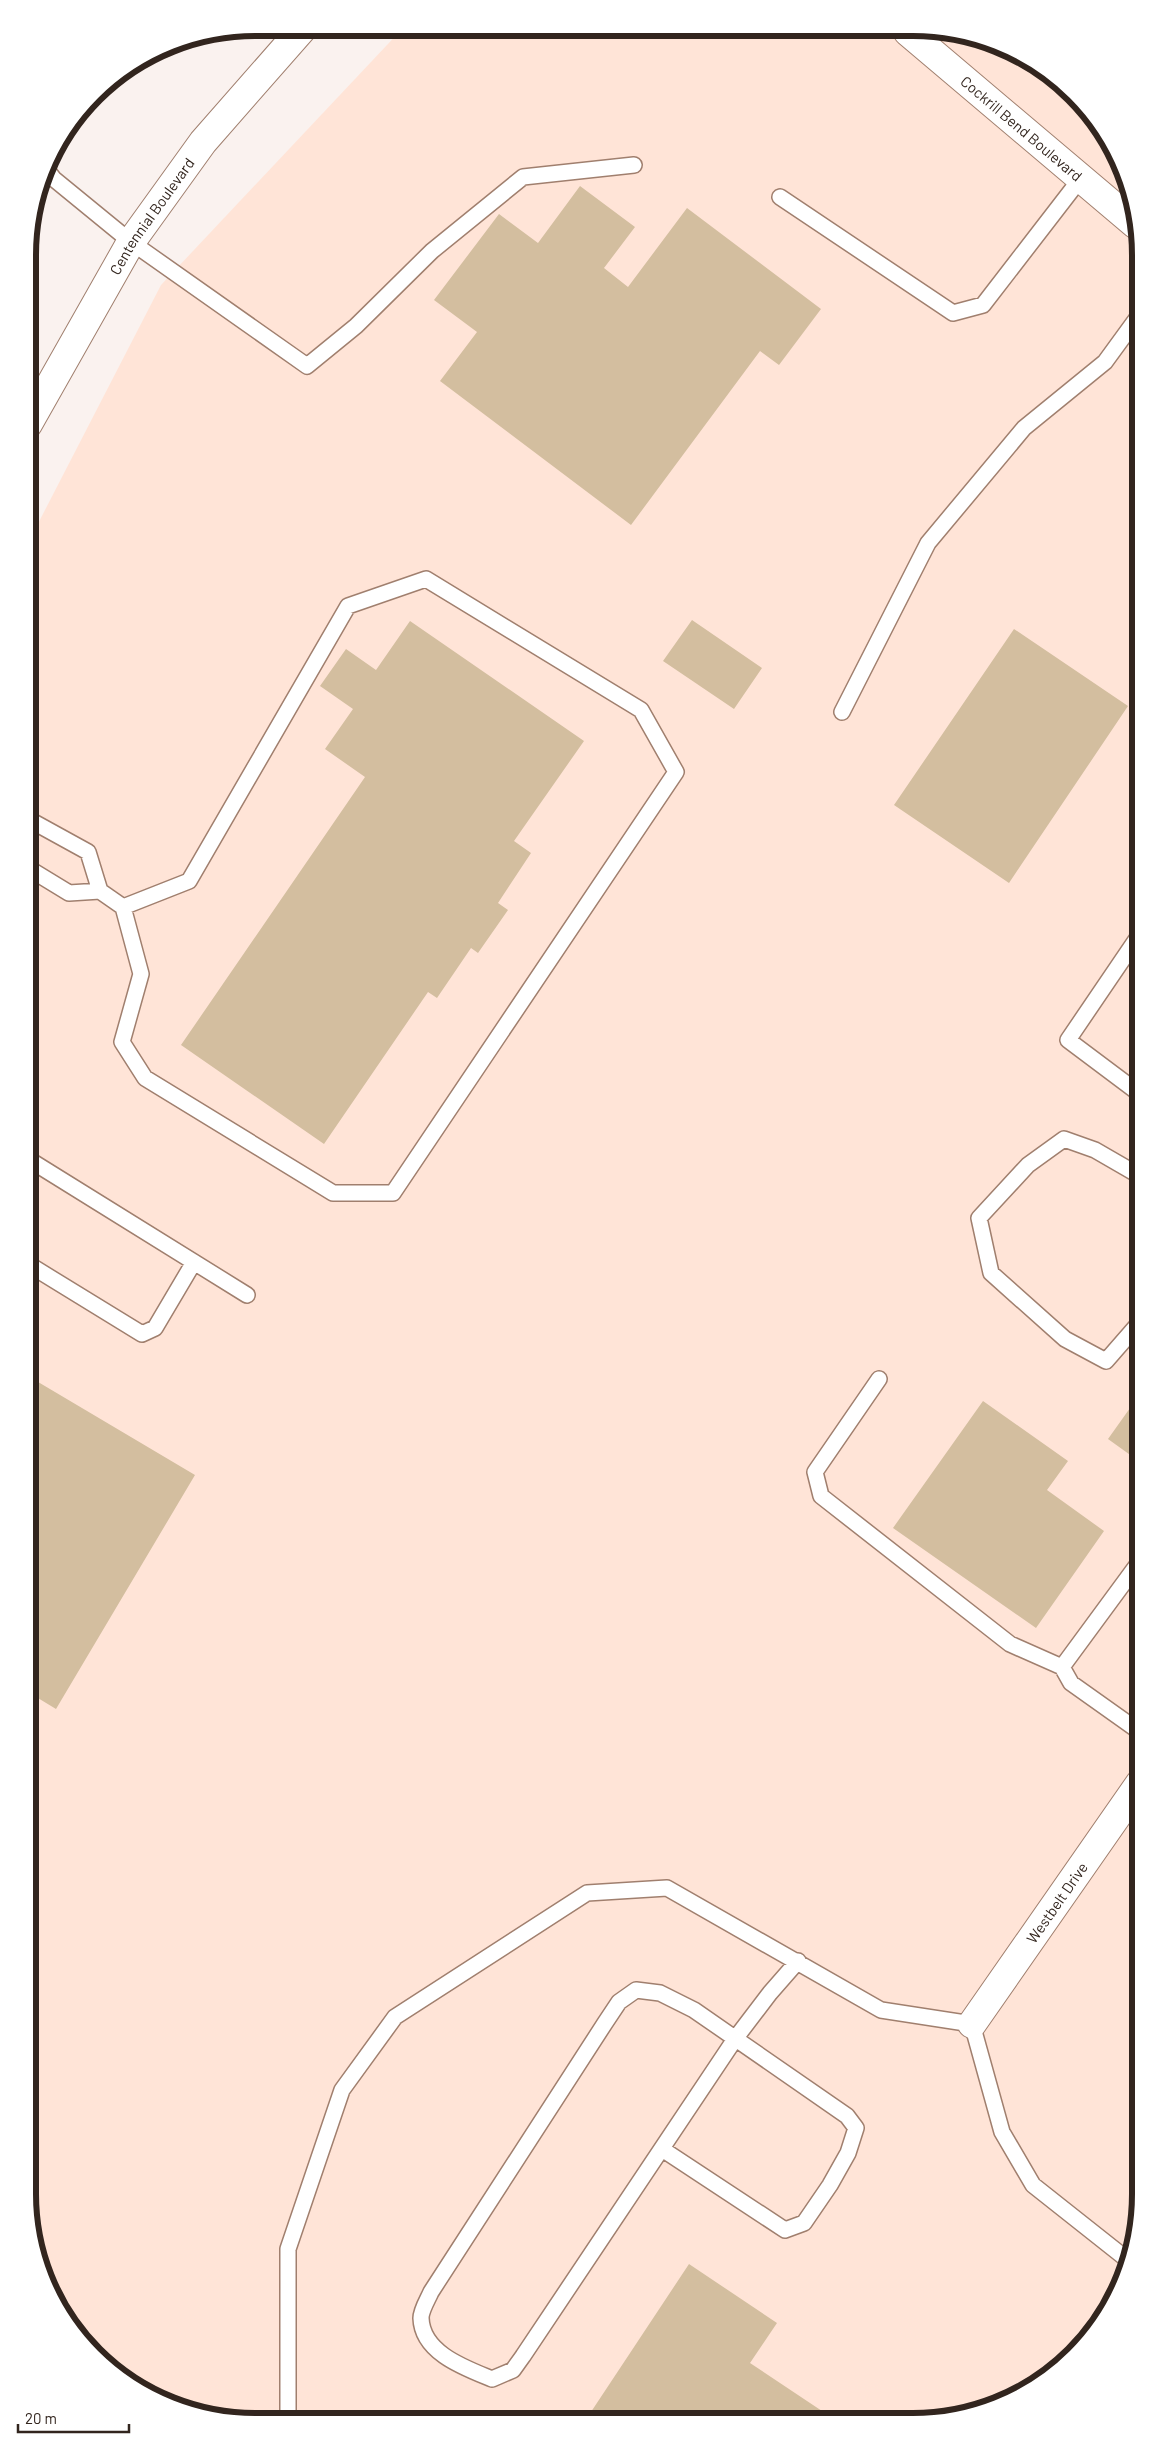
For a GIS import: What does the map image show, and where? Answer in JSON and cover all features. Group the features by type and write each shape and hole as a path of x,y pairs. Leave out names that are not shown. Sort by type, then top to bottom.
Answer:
{"street":[{"name":"Cockrill Bend Boulevard","path":"913,36 1129,219"},
{"name":"Centennial Boulevard","path":"36,410 131,242 203,142 287,39"},
{"name":"Westbelt Drive","path":"972,2024 1132,1794"}],"lane":[{"path":"51,176 131,242 307,366 356,326 432,251 523,177 634,165"},
{"path":"780,197 953,313 983,305 1081,178"},
{"path":"842,712 928,543 1024,428 1105,362 1132,325"},
{"path":"36,873 70,893 100,891 124,907 141,974 122,1042 145,1078 333,1193 392,1193 676,772 641,710 426,579 348,606 189,881 124,907"},
{"path":"36,823 88,852 100,891"},
{"path":"1132,946 1068,1040 1132,1088"},
{"path":"1132,1171 1095,1150 1064,1139 1028,1165 979,1218 991,1273 1065,1339 1106,1361 1132,1331"},
{"path":"36,1164 247,1295"},
{"path":"36,1269 142,1334 155,1328 194,1262"},
{"path":"879,1379 815,1472 821,1496 1010,1644 1062,1667 1071,1683 1132,1726"},
{"path":"1062,1667 1132,1572"},
{"path":"288,2413 288,2248 342,2090 395,2017 587,1893 667,1888 881,2010 972,2024 1002,2132 1033,2185 1122,2256"},
{"path":"662,2148 785,2230 804,2223 830,2185 848,2153 856,2128 848,2116 735,2039 694,2010 660,1993 636,1990 619,2002 430,2292 421,2317 427,2340 459,2365 492,2379 513,2370 735,2039 770,1993 798,1962"}],"shaded area":[{"path":"395,36 913,36 955,40 983,48 1010,59 1034,73 1068,100 1095,134 1115,172 1128,213 1132,255 1132,2194 1128,2236 1120,2264 1109,2291 1095,2315 1068,2349 1046,2367 1010,2390 996,2396 955,2409 913,2413 255,2413 227,2411 213,2409 172,2396 158,2390 122,2367 100,2349 82,2327 59,2291 53,2277 40,2236 36,2194 36,527 161,285"}],"building":[{"path":"580,186 635,227 604,268 628,287 687,208 821,309 779,365 760,351 631,525 440,381 477,332 434,300 499,214 538,243"},
{"path":"692,620 762,668 734,709 663,661"},
{"path":"410,621 584,741 514,841 531,853 498,903 508,910 478,953 471,948 437,998 428,992 324,1144 181,1045 365,777 325,749 353,709 320,686 346,649 376,670"},
{"path":"1014,629 1128,706 1009,883 894,805"},
{"path":"36,1381 195,1475 56,1709 36,1697"},
{"path":"983,1401 1068,1461 1047,1490 1104,1531 1036,1628 893,1528"},
{"path":"1132,1405 1132,1456 1108,1439"},
{"path":"689,2264 777,2323 750,2363 825,2413 590,2413"}]}
